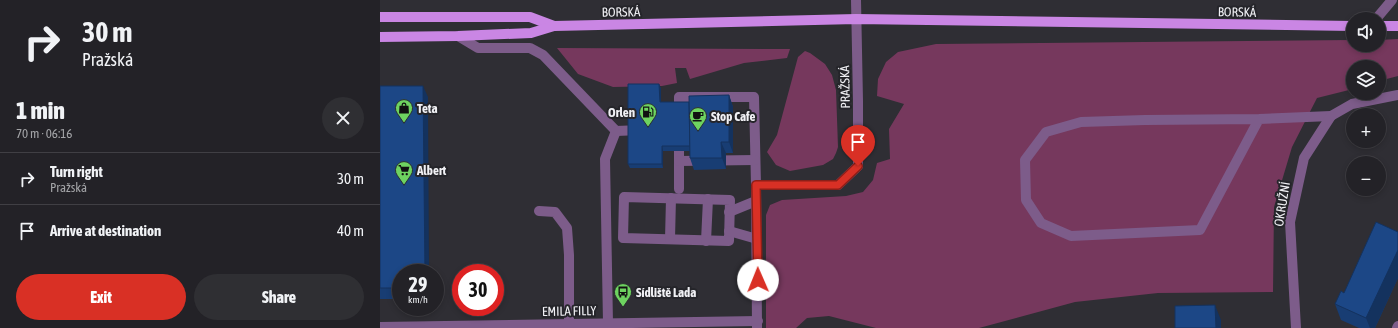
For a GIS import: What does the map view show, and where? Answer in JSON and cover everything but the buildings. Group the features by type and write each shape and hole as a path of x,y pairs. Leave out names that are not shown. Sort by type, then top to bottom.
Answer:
{"main road":[{"name":"BORSKÁ","path":"380,17 530,17 554,26"},
{"name":"BORSKÁ","path":"380,37 531,33 554,26 856,19 1346,26"},
{"path":"1386,26 1398,26"}],"street":[{"path":"856,0 856,19"},
{"path":"1382,12 1392,0"},
{"name":"PRAŽSKÁ","path":"756,185 838,185 858,166 856,19"},
{"path":"458,36 478,48 530,48 543,55 616,131 647,130"},
{"name":"OKRUŽNÍ","path":"1296,328 1290,222 1304,158 1331,116 1352,104 1398,95"},
{"path":"679,189 679,161 676,127 679,97 754,97 758,324"},
{"path":"1259,119 1200,230 1071,236 1040,224 1026,200 1025,160 1046,132 1081,122 1259,119 1331,116"},
{"path":"608,323 605,159 616,131"},
{"path":"679,161 755,160"},
{"path":"624,197 671,198 730,200 729,241 623,238 624,197"},
{"path":"670,239 671,198"},
{"path":"706,241 708,199"},
{"path":"729,212 756,201"},
{"path":"539,211 555,212 568,228 570,255 569,324"},
{"path":"729,231 757,238"},
{"name":"EMILA FILLY","path":"380,327 608,323 758,324"}],"shaded area":[{"path":"1398,39 1398,76 1386,79 1386,60 1346,60 1346,91 1317,98 1292,147 1274,207 1273,292 1158,293 1075,302 979,328 876,328 829,316 807,318 796,328 766,328 766,215 770,205 782,200 846,196 863,192 873,180 877,163 890,159 889,129 904,104 877,96 878,79 886,62 898,52 936,44 1346,40 1346,52 1386,52 1386,40"},
{"path":"557,48 790,49 787,58 744,63 690,79 686,68 675,68 677,83 662,86 613,87 578,74"},
{"path":"805,51 825,64 832,75 836,90 838,147 833,159 823,165 790,171 776,165 767,152 777,135 798,57"}],"place":[{"name":"Teta","path":"404,123"},
{"name":"Orlen","path":"648,127"},
{"name":"Stop Cafe","path":"698,131"},
{"name":"Albert","path":"404,185"},
{"name":"Sídliště Lada","path":"623,307"}],"route":[{"path":"758,280 756,185 838,185 858,166"}]}
